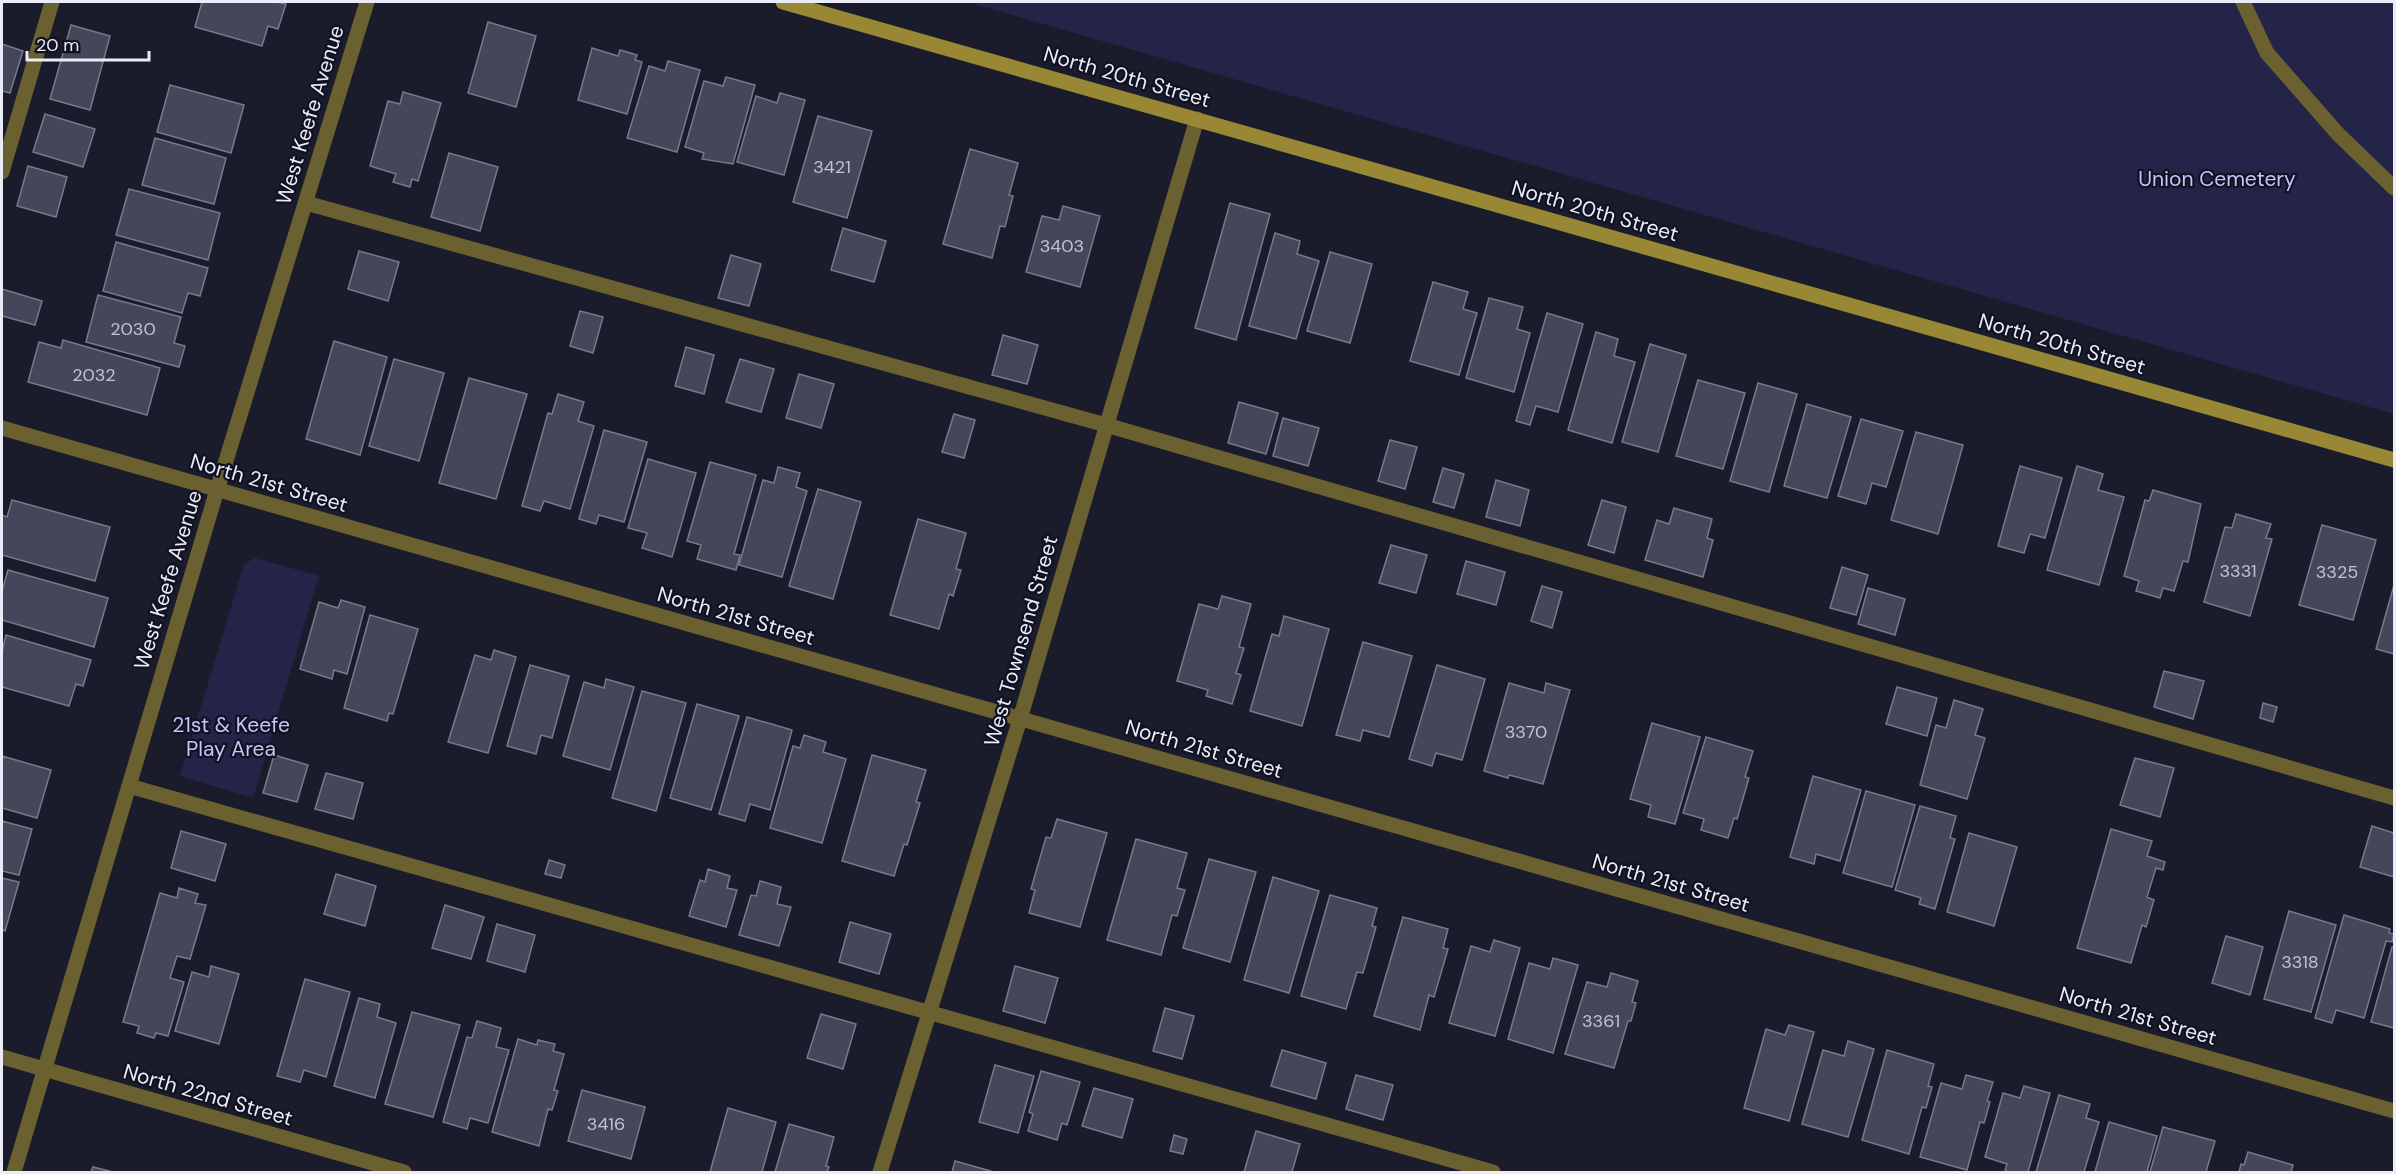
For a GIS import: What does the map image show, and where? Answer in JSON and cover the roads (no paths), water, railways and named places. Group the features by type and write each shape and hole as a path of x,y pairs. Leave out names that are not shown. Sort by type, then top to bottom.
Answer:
{"main road":[{"name":"North 20th Street","path":"783,2 2394,460"}],"street":[{"path":"2,172 8,123 52,2"},
{"name":"West Keefe Avenue","path":"14,1173 217,490 367,2"},
{"path":"2242,2 2267,53 2338,134 2394,188"},
{"name":"West Townsend Street","path":"880,1173 1020,719 1197,119"},
{"path":"306,203 1106,425 2394,798"},
{"name":"North 21st Street","path":"2,428 2394,1111"},
{"path":"129,786 1493,1173"},
{"name":"North 22nd Street","path":"2,1058 404,1173"}],"park label":[{"name":"Union Cemetery","path":"2217,179"},
{"name":"21st & Keefe Play Area","path":"231,737"}]}
